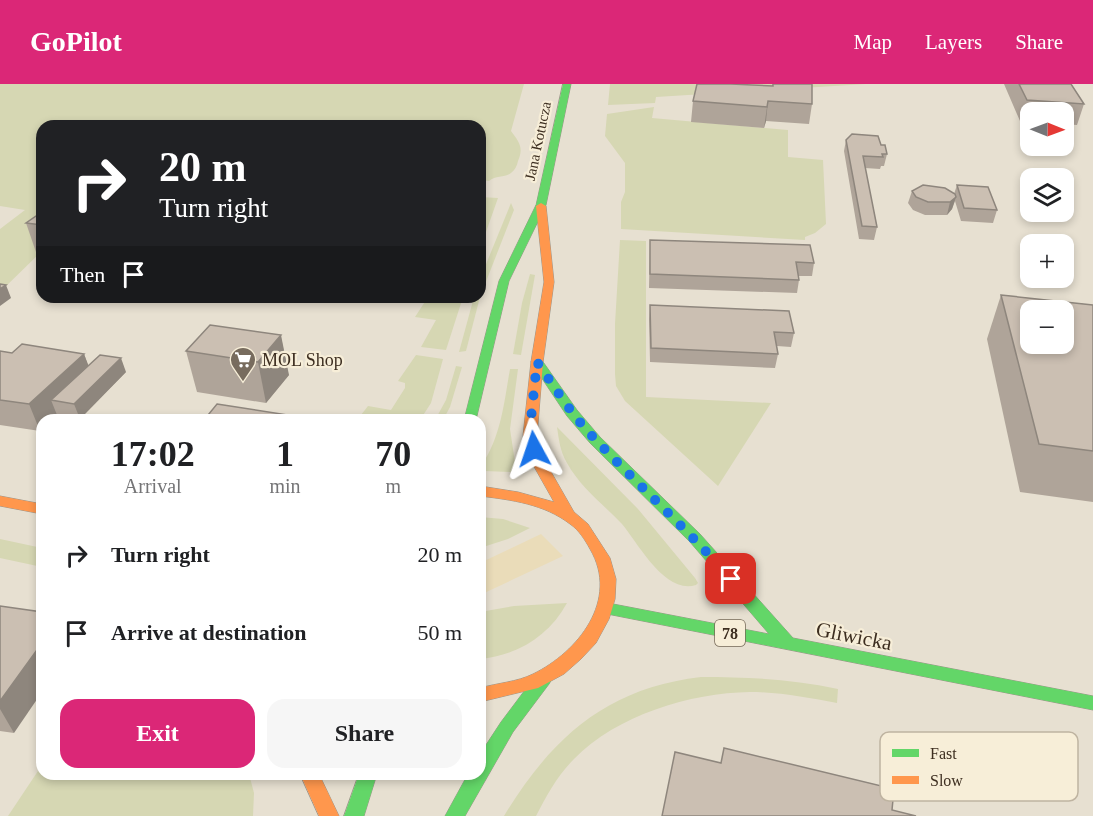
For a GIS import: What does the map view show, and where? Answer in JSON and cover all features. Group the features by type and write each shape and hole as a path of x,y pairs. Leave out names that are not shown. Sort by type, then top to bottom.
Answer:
{"main road":[{"name":"Jana Kotucza","path":"471,414 504,281 541,205 567,84"},
{"name":"Jana Kotucza","path":"541,205 549,282 537,362 530,436 539,463 569,517"},
{"name":"78","path":"537,362 572,413 595,440 695,538 788,644"},
{"path":"486,492 538,501 569,517 594,539 605,558 610,578 608,609 599,629 586,648 566,665 543,679 511,691 486,694"},
{"path":"0,501 36,508"},
{"name":"Gliwicka","path":"608,609 1093,703"},
{"path":"486,760 507,727 543,679"},
{"path":"312,780 329,816"},
{"path":"354,816 366,780"},
{"path":"455,816 475,780"}],"green space":[{"path":"0,84 524,84 511,131 521,148 516,166 508,175 489,181 486,181 486,120 36,120 36,257 0,292 0,229 25,210 0,206"},
{"path":"610,84 866,84 656,97 655,103 608,105"},
{"path":"654,107 652,118 788,130 788,157 823,160 826,224 815,233 805,237 805,240 621,229 625,163 605,136 607,114"},
{"path":"486,197 498,198 486,232"},
{"path":"511,203 514,210 486,282 486,264"},
{"path":"620,240 646,241 646,397 771,403 718,486 625,401 616,386 615,324"},
{"path":"530,274 535,275 521,355 513,354 522,303"},
{"path":"424,303 461,303 446,350 421,347 436,320 415,317"},
{"path":"472,303 478,303 466,351 459,352"},
{"path":"416,355 443,359 431,403 424,414 362,414 368,406 391,410 405,388 405,383 398,381"},
{"path":"456,366 462,367 450,407 446,414 438,414 446,400"},
{"path":"510,369 518,369 510,429 516,469 511,472 486,471 486,458 497,432"},
{"path":"557,427 638,509 695,578 698,583 696,585 685,586 663,575 622,524 585,488 567,463 560,445"},
{"path":"486,518 503,519 530,528 508,539 486,546"},
{"path":"0,539 36,547 36,566 0,558"},
{"path":"567,603 551,625 531,642 507,653 486,658 486,611 514,606"},
{"path":"701,677 770,679 838,689 837,703 783,694 750,692 703,697 656,709 611,730 574,759 557,779 536,816 504,816 542,762 585,721 637,692"},
{"path":"36,774 36,780 251,780 254,793 253,816 8,816"}],"sand":[{"path":"541,534 563,556 486,592 486,560"}],"building":[{"path":"697,84 773,86 773,84 812,84 812,104 768,101 767,107 693,101"},
{"path":"1019,84 1071,84 1084,104 1074,102 1027,100"},
{"path":"852,134 878,136 881,145 885,145 887,154 882,154 883,157 863,156 877,227 862,226 846,140"},
{"path":"923,185 945,188 956,197 950,202 928,202 916,197 912,191"},
{"path":"957,185 988,187 997,210 964,208"},
{"path":"36,216 36,224 26,223"},
{"path":"650,240 810,245 814,263 796,262 799,280 650,274"},
{"path":"1001,295 1047,300 1020,300 1020,354 1074,354 1074,303 1093,305 1093,451 1039,444"},
{"path":"650,305 789,311 794,333 774,332 778,354 651,348"},
{"path":"210,325 281,335 258,362 186,351"},
{"path":"22,344 84,354 29,404 0,400 0,351 12,353"},
{"path":"100,355 121,358 74,404 51,400"},
{"path":"217,404 281,414 209,414"},
{"path":"0,606 36,611 36,651 0,701"},
{"path":"724,748 880,786 880,801 893,801 892,810 916,816 662,816 675,752 721,763"}],"traffic: fast":[{"path":"471,414 504,281 541,205 567,84"},
{"path":"537,362 572,413 595,440 695,538 788,644"},
{"path":"608,609 1093,703"},
{"path":"486,760 507,727 543,679"},
{"path":"354,816 366,780"},
{"path":"455,816 475,780"}],"traffic: slow":[{"path":"541,206 549,282 537,362 530,436 539,463 569,517"},
{"path":"486,492 541,503 575,520 590,537 603,558 608,579 607,599 601,619 590,638 575,655 558,669 538,680 486,694"},
{"path":"0,501 36,508"},
{"path":"312,780 329,816"}],"place":[{"name":"MOL Shop","path":"243,383"}],"route":[{"path":"534,449 530,428 537,362 572,413 595,440 695,538 731,579"}]}
